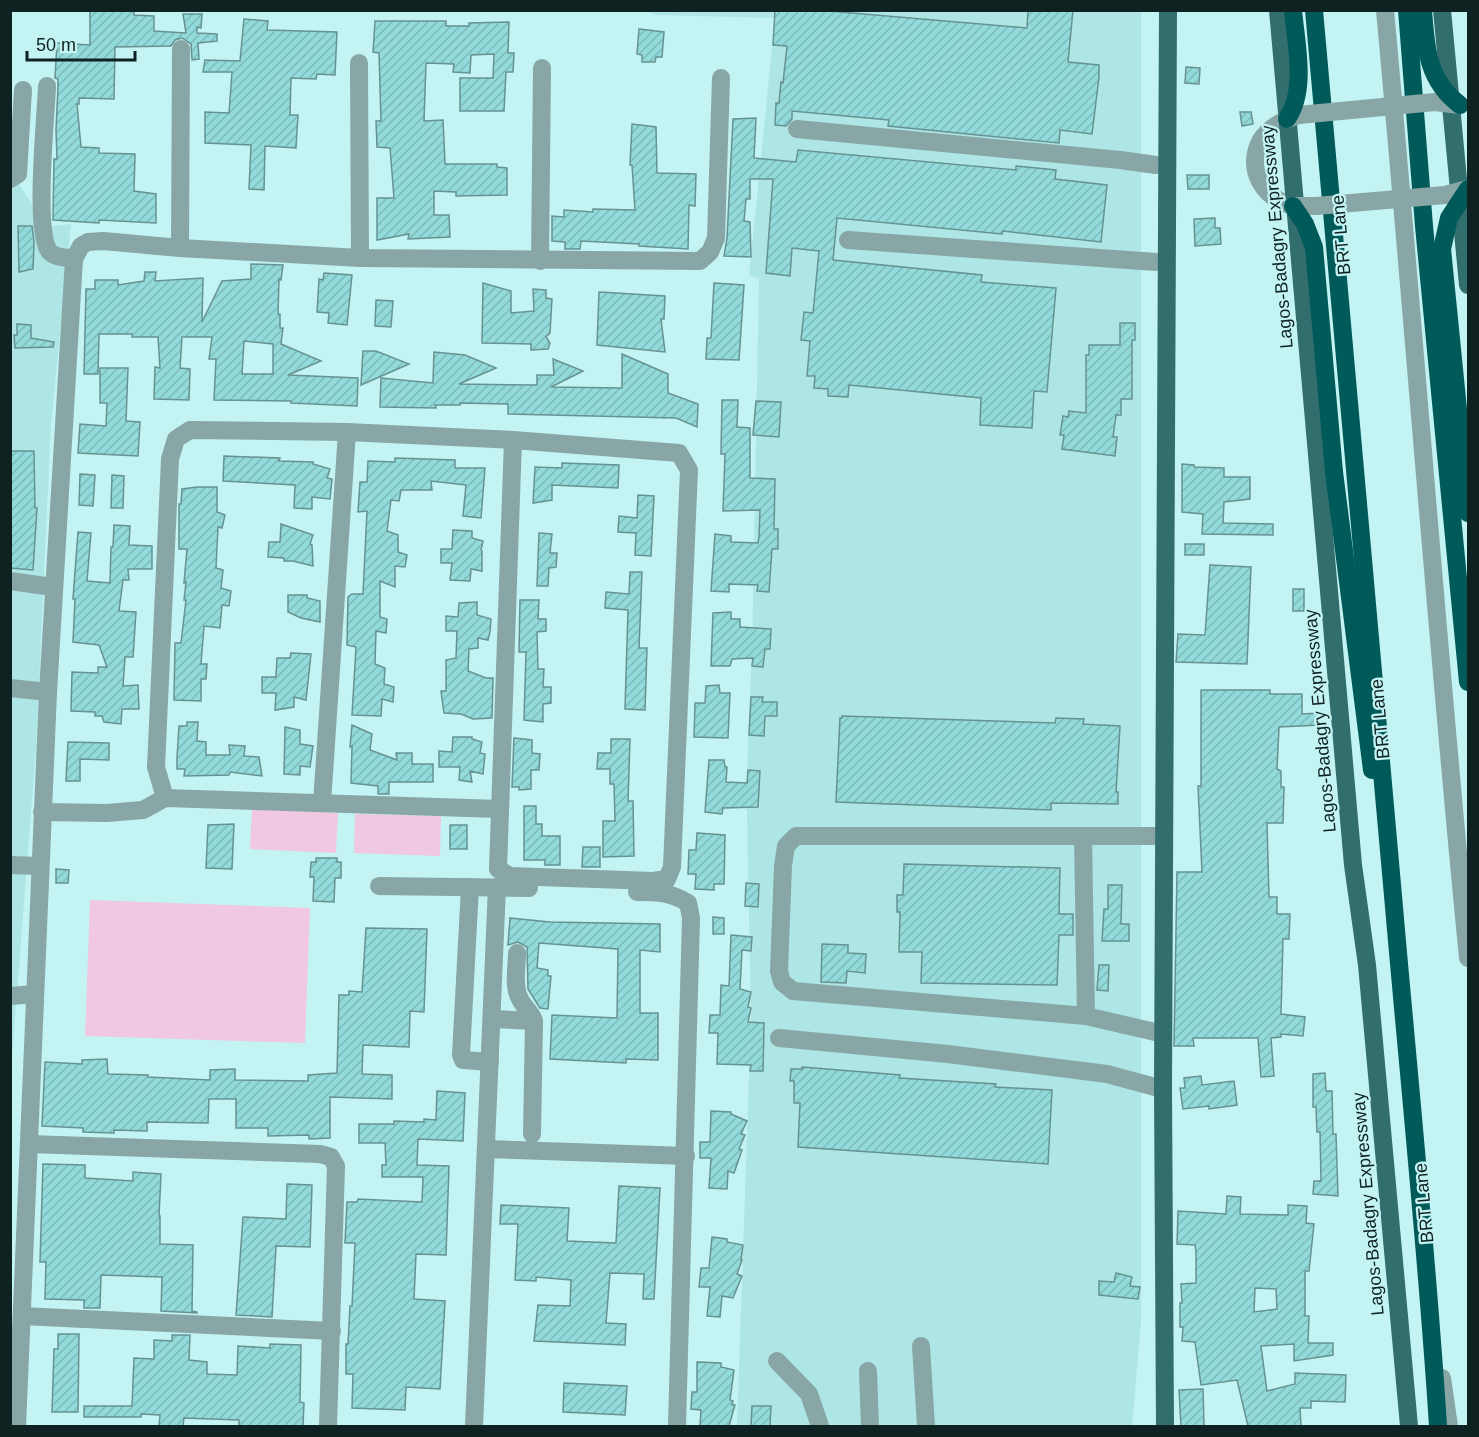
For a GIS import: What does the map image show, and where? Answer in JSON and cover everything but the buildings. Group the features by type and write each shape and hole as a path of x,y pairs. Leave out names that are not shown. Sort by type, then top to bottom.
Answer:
{"highway":[{"path":"1287,119 1298,99 1299,87 1293,10"},
{"path":"1314,10 1356,457 1431,1313 1438,1426"},
{"path":"1407,10 1425,237 1468,682"},
{"path":"1423,10 1426,42 1433,72 1448,96 1464,107"},
{"path":"1468,188 1449,218 1442,249 1468,513"},
{"path":"1293,206 1311,235 1315,253 1334,472 1365,728 1394,911"}],"main road":[{"path":"1157,10 1155,1032 1157,1426"},
{"path":"1165,1426 1163,1088 1168,10"},
{"name":"Lagos-Badagry Expressway","path":"1278,10 1353,865 1367,965 1409,1426"},
{"path":"1442,10 1468,285"}],"street":[{"name":"BRT Lane","path":"1321,10 1391,854 1434,1315 1449,1426"},
{"path":"1385,10 1468,958"},
{"path":"180,249 181,49"},
{"path":"359,63 360,258"},
{"path":"540,261 542,68"},
{"path":"17,1426 39,866 53,587 74,259 81,246 88,242 103,241 180,249 360,258 700,261 710,252 716,238 721,78"},
{"path":"47,86 41,212 44,237 50,252 54,255 74,259"},
{"path":"10,179 18,174 23,90"},
{"path":"1464,107 1435,102 1299,115 1287,119 1268,131 1261,140 1256,154 1255,168 1258,180 1270,196 1279,202 1293,206 1445,195 1468,188"},
{"path":"797,129 1156,165"},
{"path":"848,240 1156,262"},
{"path":"165,798 156,767 170,459 176,439 190,430 346,432 513,440 679,453 690,470 672,867 667,879 653,881 510,876 498,869 513,440"},
{"path":"322,803 346,432"},
{"path":"10,581 53,587"},
{"path":"10,688 48,692"},
{"path":"42,812 107,813 143,810 165,798 499,809"},
{"path":"1155,1032 1086,1016 793,991 782,982 779,971 783,866 786,846 796,836 1156,836"},
{"path":"1083,836 1086,1016"},
{"path":"10,866 39,866"},
{"path":"379,886 663,892 676,895 688,903 691,918 686,1156 677,1426"},
{"path":"470,887 460,1055 463,1060 490,1062"},
{"path":"474,1426 497,887"},
{"path":"517,953 516,989 523,1005 532,1013 534,1021 532,1134"},
{"path":"10,996 35,994"},
{"path":"492,1019 534,1021"},
{"path":"779,1038 948,1054 1096,1072 1155,1087"},
{"path":"29,1144 320,1154 331,1157 336,1166 328,1426"},
{"path":"486,1149 686,1156"},
{"path":"22,1316 332,1331"},
{"path":"921,1346 926,1426"},
{"path":"777,1361 809,1394 820,1426"},
{"path":"868,1371 870,1426"}],"shaded area":[{"path":"645,11 1141,11 1141,1323 1132,1426 737,1426 751,1019 747,817 759,278 749,276 775,18 656,15"},
{"path":"11,178 16,179 46,227 71,224 51,424 36,749 11,1070"},
{"path":"252,809 338,813 336,853 250,849"},
{"path":"355,814 441,816 440,856 354,853"},
{"path":"90,900 310,908 305,1043 85,1036"}]}
